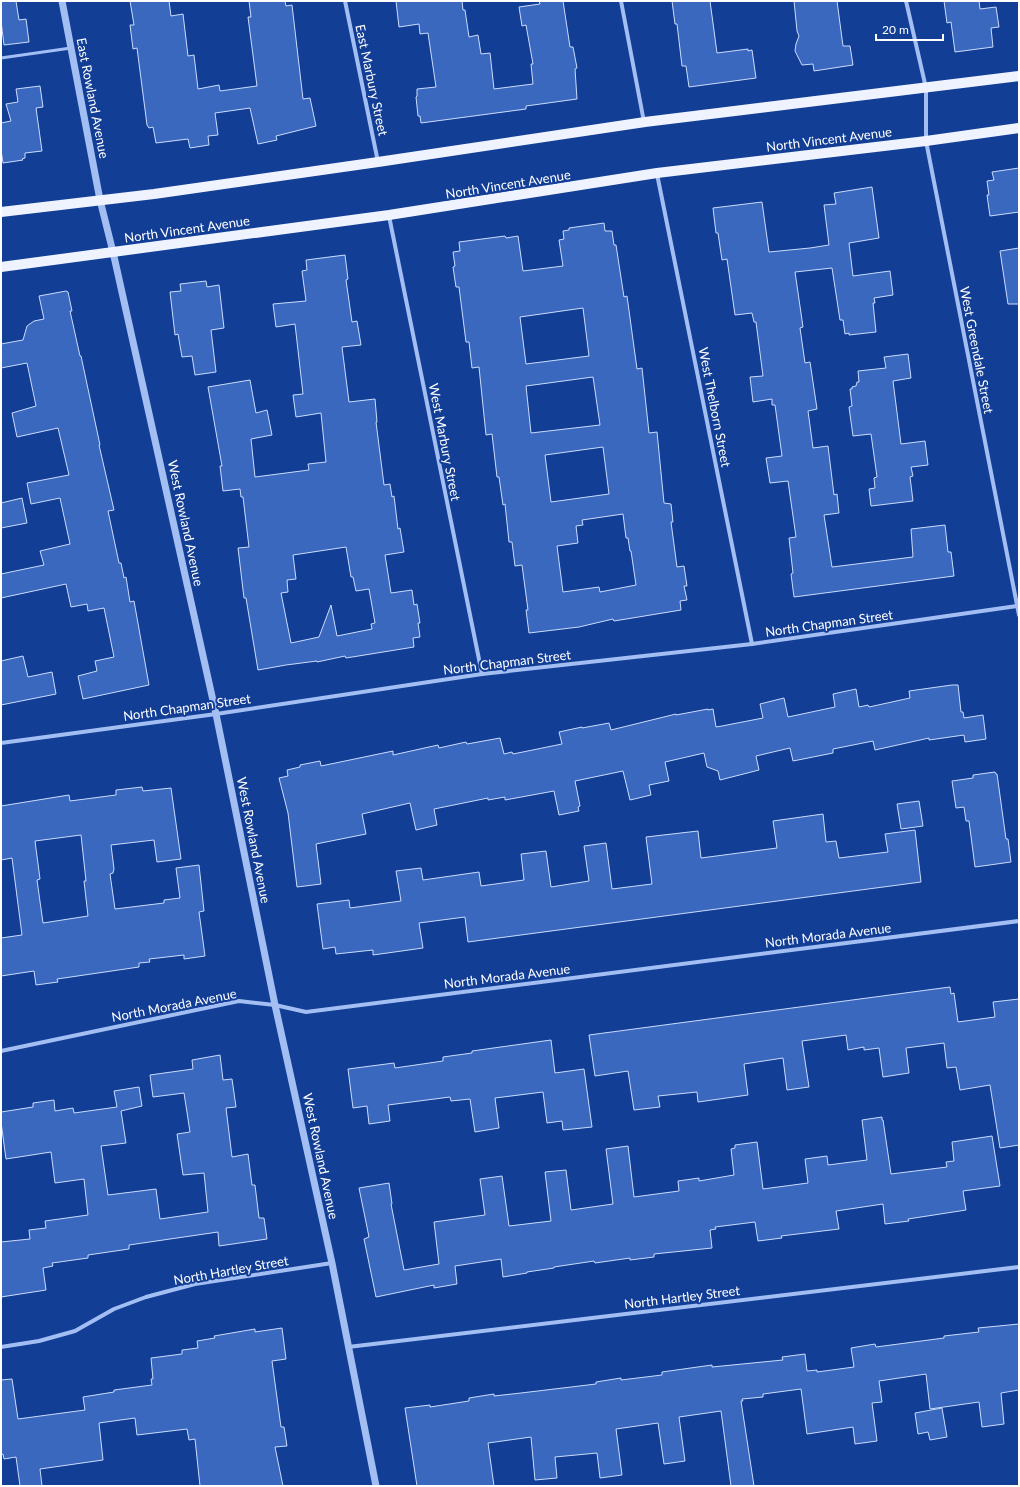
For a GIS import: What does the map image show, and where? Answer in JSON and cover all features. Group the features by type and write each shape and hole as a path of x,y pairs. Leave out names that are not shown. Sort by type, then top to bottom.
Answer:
{"main road":[{"path":"1,212 154,194 645,122 879,92 926,88 1019,76"},
{"name":"North Vincent Avenue","path":"1,267 389,215 657,174 1019,128"}],"street":[{"name":"East Rowland Avenue","path":"62,1 100,200"},
{"name":"East Marbury Street","path":"345,1 378,162"},
{"path":"621,1 645,122"},
{"name":"West Greendale Street","path":"906,1 926,88 926,141 1019,615"},
{"name":"West Thelborn Street","path":"657,174 752,644"},
{"name":"West Rowland Avenue","path":"100,200 113,252 216,714 275,1005 332,1263 376,1486"},
{"name":"West Marbury Street","path":"389,215 482,674"},
{"name":"North Chapman Street","path":"1,743 216,714 482,674 752,644 1017,606"},
{"name":"North Morada Avenue","path":"1,1051 239,1001 275,1005 306,1012 1019,921"},
{"name":"North Hartley Street","path":"1,1347 39,1342 75,1331 114,1309 146,1297 195,1284 332,1263"},
{"name":"North Hartley Street","path":"348,1347 1019,1267"}],"lane":[{"path":"1,58 72,48"}],"building":[{"path":"1,1 16,1 19,20 26,19 29,42 4,45 1,21"},
{"path":"130,1 169,1 171,16 183,14 188,56 194,55 198,89 219,85 220,91 257,86 248,17 251,17 249,1 285,1 286,6 292,5 303,99 310,98 316,126 276,136 277,140 258,144 250,108 215,113 218,135 208,136 209,145 190,148 188,139 156,143 153,127 149,128 147,125 137,48 133,49 130,25 134,25"},
{"path":"396,1 462,1 463,10 465,10 469,37 478,35 481,54 490,53 494,89 533,84 531,64 533,64 526,25 522,26 519,7 540,4 539,1 563,1 570,47 573,47 577,68 575,69 577,99 526,106 526,109 421,123 420,116 418,116 416,97 417,89 436,87 428,33 420,34 419,24 399,27"},
{"path":"672,1 710,1 717,53 748,49 748,51 752,50 756,78 689,87 686,66 682,66 677,24 675,24"},
{"path":"794,1 837,1 843,46 850,46 853,65 814,71 813,64 802,65 795,51 799,36 797,31"},
{"path":"944,1 979,1 980,9 996,7 999,27 991,28 993,47 955,52 951,22 947,23"},
{"path":"40,86 43,107 36,108 42,151 25,153 25,158 22,159 23,160 3,163 1,150 1,123 11,121 6,104 18,102 16,89"},
{"path":"1019,168 1019,212 990,216 987,181 994,180 992,172"},
{"path":"872,187 879,238 849,243 853,276 890,271 893,295 874,298 875,303 873,303 876,332 849,335 849,333 845,334 843,320 840,320 832,268 795,272 803,327 800,328 805,363 810,362 817,409 808,411 813,448 828,446 834,495 837,494 839,513 824,515 832,567 913,557 911,529 945,525 948,552 951,552 954,576 794,597 789,538 796,537 788,481 770,483 766,458 782,456 775,405 772,405 772,399 753,402 750,377 763,376 756,322 754,322 752,313 735,315 727,259 722,260 718,233 716,233 713,208 762,202 769,252 810,248 829,245 824,205 836,204 834,193"},
{"path":"604,223 605,231 612,231 614,245 616,245 624,297 627,296 637,369 642,368 649,433 657,432 664,503 671,504 673,522 671,522 677,567 684,566 687,586 684,586 687,600 680,601 681,610 614,621 613,619 579,627 529,633 526,610 528,610 522,565 515,566 512,542 509,542 505,504 503,505 499,477 497,477 492,434 486,435 479,367 472,368 469,342 466,342 459,287 456,287 453,267 455,266 453,252 460,251 459,242 505,236 506,238 518,236 523,271 563,266 559,240 564,239 563,231 569,230 569,228","holes":["583,308 589,356 526,364 520,317","593,377 600,425 531,433 526,386","603,447 609,494 551,502 545,455","623,514 626,538 628,538 631,551 636,585 600,592 599,587 563,592 557,546 578,543 576,526 583,525 582,520"]},
{"path":"1019,248 1019,304 1008,304 1000,251"},
{"path":"345,255 348,279 346,280 352,322 357,321 361,345 342,347 349,402 375,399 376,422 384,485 390,484 392,497 394,496 398,529 400,528 404,552 385,555 391,593 412,590 414,605 417,604 420,623 418,623 420,637 413,638 414,647 258,670 246,598 244,598 238,548 249,547 243,497 241,497 240,489 223,491 220,466 222,466 208,387 250,380 256,413 267,410 272,435 251,439 255,477 309,470 308,464 326,462 321,413 296,417 293,395 303,394 295,324 276,327 273,304 306,301 302,271 307,270 306,260","holes":["346,547 351,577 353,577 356,591 369,589 375,623 371,624 372,629 337,636 331,605 319,637 291,643 281,593 288,592 287,580 296,579 293,555"]},
{"path":"206,281 207,287 219,285 224,328 211,330 216,372 195,375 192,356 182,357 178,334 175,335 170,292 181,291 180,284"},
{"path":"66,291 68,292 72,311 70,311 114,510 108,511 119,563 121,563 124,578 126,577 130,602 134,601 149,685 83,699 78,676 97,671 95,661 114,657 104,608 88,611 87,604 71,607 66,584 1,598 1,574 44,565 40,551 70,544 60,498 31,504 27,483 69,475 58,428 17,437 12,413 36,406 27,363 1,368 1,344 23,340 27,326 34,321 44,319 39,296"},
{"path":"908,354 911,378 893,381 901,444 925,441 928,465 911,467 913,476 910,477 913,501 871,506 869,489 875,488 874,478 877,477 871,434 853,436 849,407 852,406 850,389 856,386 857,382 859,382 858,371 886,368 884,357"},
{"path":"22,498 27,523 1,528 1,503"},
{"path":"23,656 28,677 52,672 56,694 1,705 1,661"},
{"path":"958,685 961,712 963,712 964,718 983,715 986,739 965,742 964,735 929,740 929,738 875,750 873,741 833,749 833,753 793,761 790,748 756,756 759,770 720,780 718,771 707,767 704,753 665,762 669,781 649,785 651,795 630,800 623,771 575,781 580,806 578,807 579,811 559,815 554,791 505,800 505,797 488,800 488,798 434,809 437,825 416,830 410,803 362,814 366,834 316,844 321,884 297,887 288,813 279,778 288,776 287,770 300,767 300,765 320,761 321,766 393,751 393,755 438,745 439,748 466,742 467,744 500,738 504,754 512,752 513,754 562,744 559,732 582,727 609,723 611,730 676,714 713,709 716,727 763,718 760,704 784,698 788,717 835,707 833,694 856,689 859,707 868,705 869,707 910,698 909,691"},
{"path":"995,772 997,774 1006,839 1008,839 1011,862 975,867 969,821 966,821 964,807 956,808 952,781 973,778 973,775"},
{"path":"142,787 143,791 171,788 181,859 157,862 154,840 111,845 114,869 113,873 110,874 115,909 164,903 164,900 180,898 176,868 199,865 204,911 199,912 205,956 184,959 184,955 149,959 150,962 139,963 139,967 57,979 58,982 36,985 34,971 1,976 1,938 22,935 12,858 1,860 1,806 69,795 70,801 116,795 116,790","holes":["81,835 86,881 84,881 88,916 43,923 37,880 40,879 35,841"]},
{"path":"919,801 923,826 901,829 897,804"},
{"path":"823,814 826,842 836,841 839,858 888,852 885,834 915,830 921,882 468,942 465,917 419,923 423,948 373,955 373,950 336,954 335,947 323,949 317,904 349,900 350,908 401,901 396,871 421,868 423,880 479,872 481,886 524,880 521,854 546,851 551,887 589,881 584,846 606,843 612,889 652,884 646,837 698,831 701,858 777,848 773,821"},
{"path":"950,987 951,994 954,993 958,1022 995,1017 993,1002 1019,999 1019,1145 1000,1148 990,1085 960,1090 956,1067 947,1068 944,1043 906,1048 909,1073 883,1077 879,1048 864,1050 864,1047 848,1050 846,1035 802,1041 809,1087 787,1090 783,1058 744,1064 748,1095 698,1102 697,1092 658,1096 660,1107 634,1110 628,1071 595,1076 589,1035"},
{"path":"551,1040 555,1073 584,1069 592,1127 563,1130 562,1121 547,1123 543,1092 495,1098 499,1128 475,1132 470,1099 451,1101 450,1097 388,1105 390,1121 369,1124 367,1106 353,1108 348,1069 394,1063 395,1068 443,1061 443,1057 472,1053 472,1051"},
{"path":"220,1055 223,1080 232,1079 236,1107 226,1108 232,1157 248,1154 252,1185 255,1185 259,1218 264,1218 267,1239 219,1246 218,1232 129,1245 129,1249 88,1255 88,1258 52,1263 53,1266 43,1268 46,1290 1,1297 1,1242 30,1239 29,1230 46,1228 45,1221 88,1215 84,1179 55,1183 51,1152 6,1159 1,1112 33,1107 33,1103 54,1100 55,1111 73,1108 74,1113 117,1107 114,1091 139,1087 142,1106 121,1111 126,1143 101,1146 108,1195 156,1189 160,1219 208,1212 204,1173 183,1175 177,1134 190,1132 184,1093 153,1097 150,1075 193,1069 192,1060"},
{"path":"882,1117 891,1174 947,1167 946,1162 954,1161 952,1142 992,1136 1000,1186 963,1191 966,1210 908,1219 909,1221 885,1224 883,1204 836,1211 839,1229 781,1236 782,1238 758,1241 755,1222 715,1227 716,1229 710,1230 712,1248 654,1254 654,1257 630,1260 630,1258 595,1263 594,1261 503,1277 501,1259 455,1266 457,1284 434,1288 434,1285 376,1297 364,1239 369,1237 359,1188 389,1183 391,1204 404,1270 439,1264 434,1222 485,1215 480,1179 502,1176 509,1226 551,1221 545,1172 566,1170 571,1210 613,1204 606,1149 628,1146 634,1197 679,1191 678,1181 699,1178 699,1181 734,1175 731,1149 735,1148 735,1145 757,1142 763,1189 808,1183 805,1159 827,1156 828,1165 867,1160 862,1120"},
{"path":"1019,1324 1019,1390 1001,1393 1004,1424 982,1427 979,1402 930,1409 926,1374 879,1381 882,1402 872,1403 877,1441 855,1444 853,1427 807,1434 801,1389 763,1394 763,1397 742,1399 743,1401 741,1401 754,1486 731,1486 721,1411 679,1417 685,1461 664,1464 658,1423 616,1429 622,1475 600,1478 597,1453 555,1457 557,1478 535,1480 531,1437 488,1443 494,1486 417,1486 405,1408 430,1405 430,1407 469,1401 469,1398 494,1394 494,1396 521,1393 596,1384 596,1382 621,1378 621,1380 662,1375 662,1372 712,1365 712,1367 783,1360 782,1357 805,1354 807,1371 817,1370 817,1372 854,1367 851,1348 875,1344 876,1347 944,1338 944,1336 979,1332 978,1328"},
{"path":"282,1328 286,1359 272,1361 281,1427 284,1427 287,1446 275,1447 283,1486 200,1486 195,1439 189,1440 187,1429 137,1435 135,1418 99,1423 103,1460 40,1469 42,1486 20,1486 16,1457 4,1459 3,1454 1,1455 1,1380 12,1379 18,1419 85,1410 83,1397 114,1392 114,1390 152,1385 151,1379 153,1379 151,1358 182,1354 182,1350 198,1348 197,1341 215,1338 214,1336 255,1329 255,1332"},
{"path":"942,1408 947,1437 930,1440 928,1432 918,1434 915,1413"}]}
